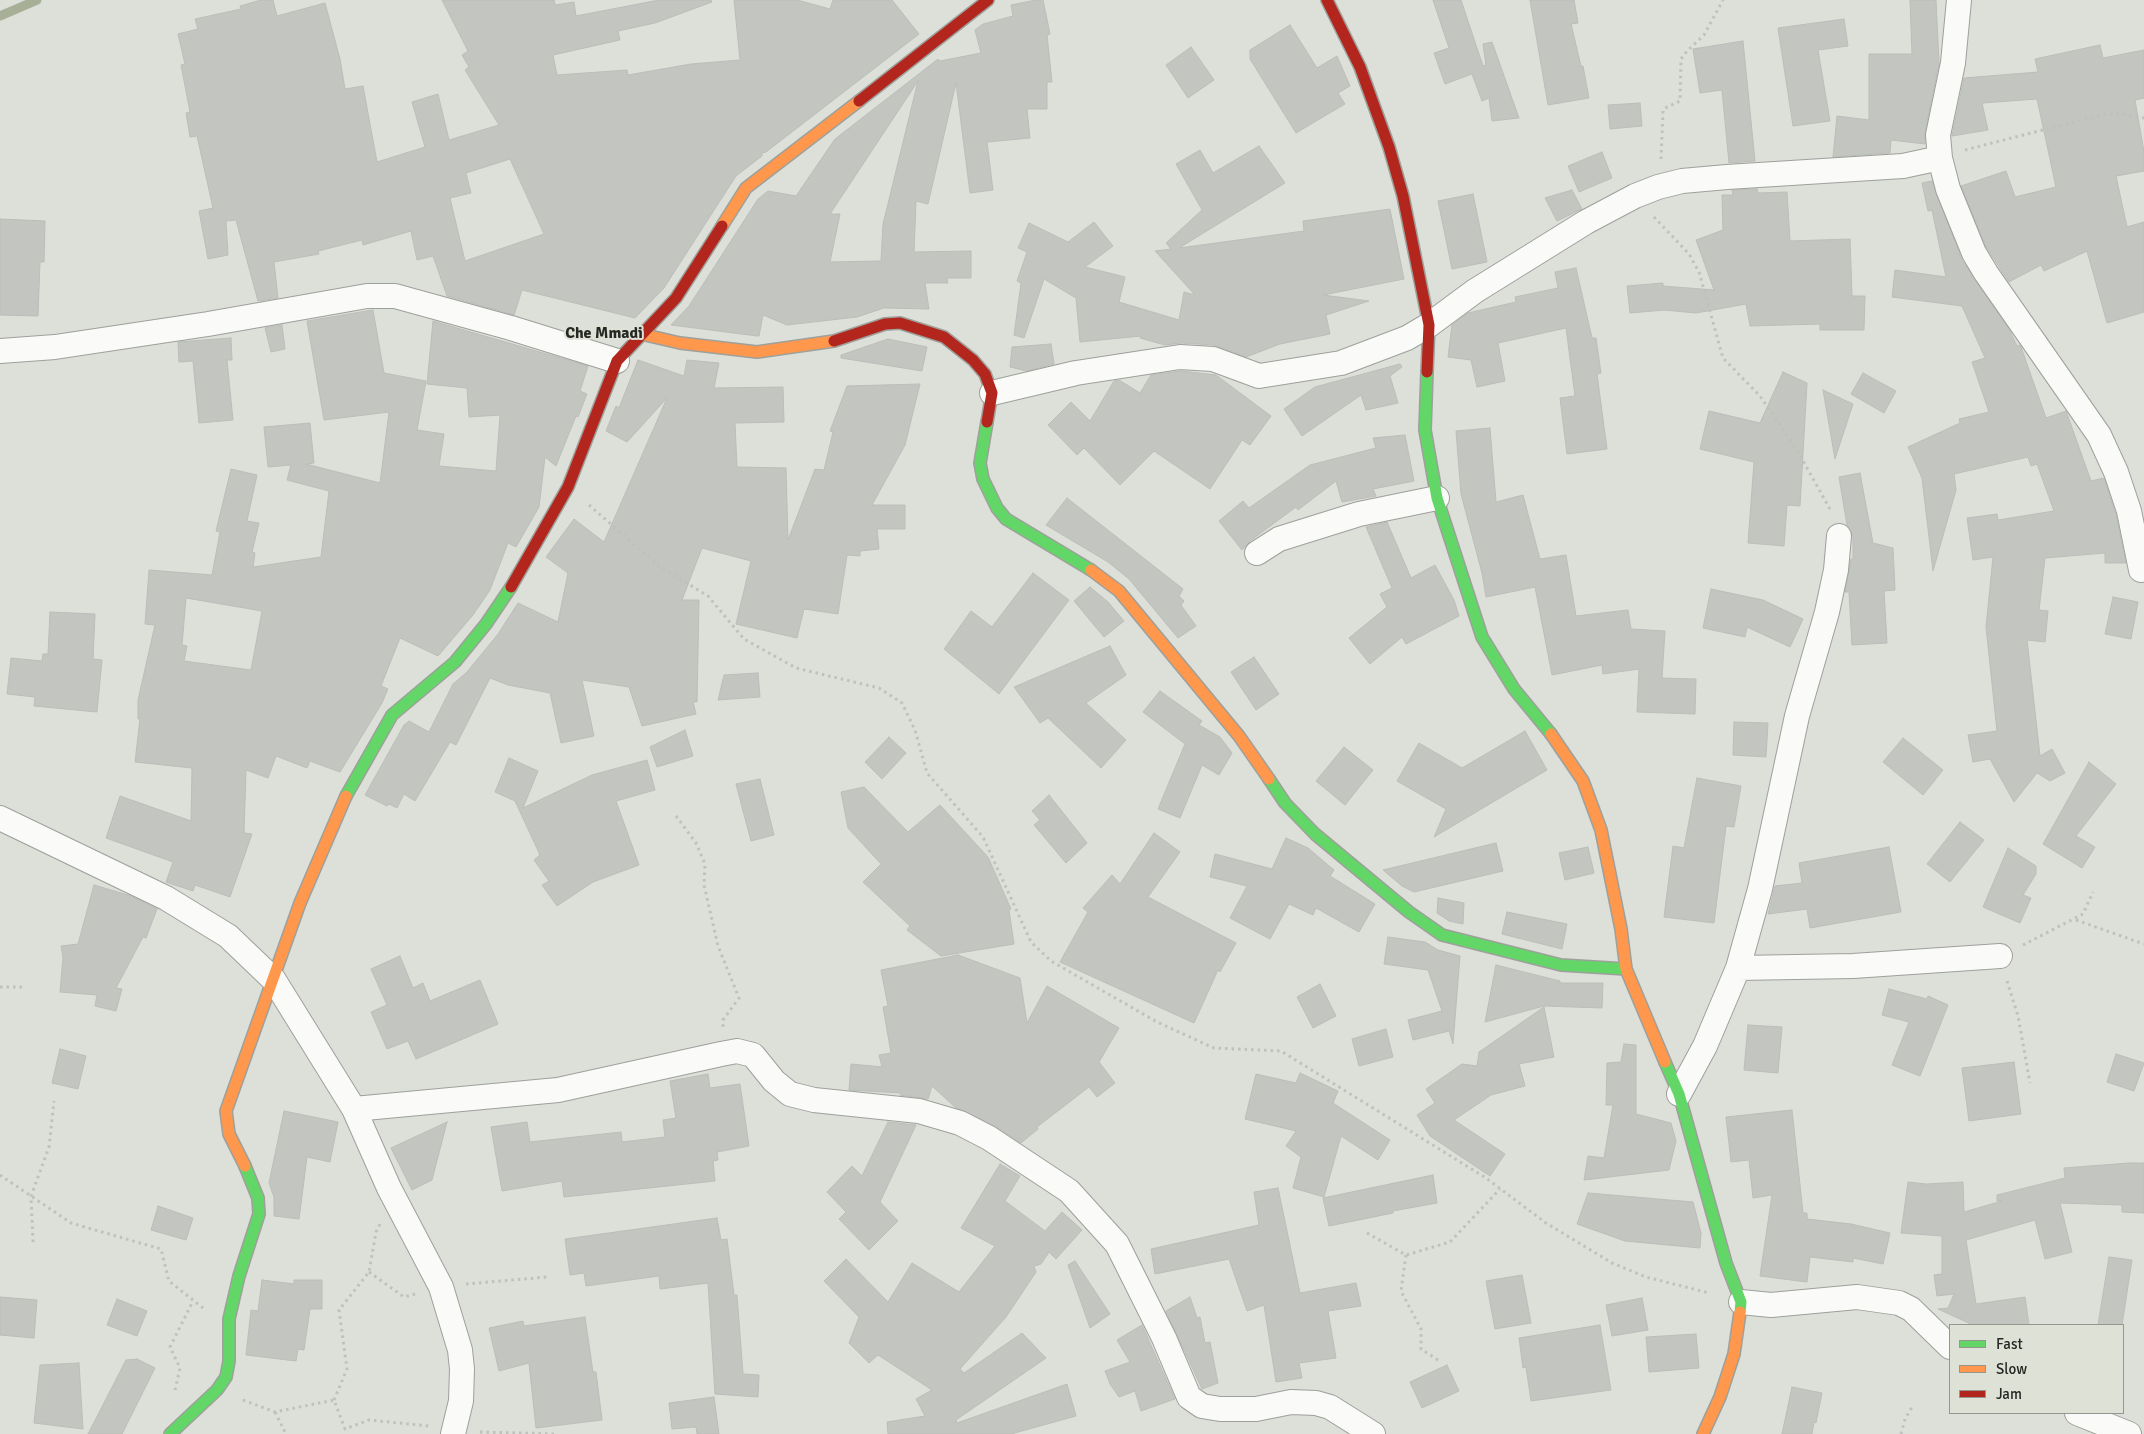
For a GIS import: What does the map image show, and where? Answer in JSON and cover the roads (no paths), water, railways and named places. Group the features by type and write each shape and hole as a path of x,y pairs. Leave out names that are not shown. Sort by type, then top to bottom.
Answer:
{"street":[{"path":"170,1434 217,1390 226,1377 229,1361 229,1319 239,1276 259,1214 258,1198 252,1181 229,1134 226,1111 252,1033 274,980 300,903 334,819 350,786 392,714 455,662 486,624 511,586 568,487 618,361 641,334 667,309 683,289 733,205 746,188 988,0"},
{"path":"1327,0 1360,66 1389,147 1404,196 1429,325 1425,430 1437,498 1482,637 1514,689 1560,745 1583,781 1601,830 1621,929 1626,969 1679,1094 1726,1263 1741,1302 1734,1354 1720,1397 1703,1434"},
{"path":"1959,0 1953,63 1938,135 1940,158 1948,189 1974,254 2099,435 2116,472 2129,511 2141,570"},
{"path":"992,393 1076,373 1180,357 1213,359 1259,376 1341,363 1407,338 1429,325 1475,291 1551,243 1635,196 1658,187 1682,181 1727,177 1903,166 1940,158"},
{"path":"0,351 55,347 208,324 367,296 396,296 618,361"},
{"path":"641,334 680,343 757,352 835,341 885,324 906,323 944,337 969,355 985,374 992,393 980,463 983,480 997,508 1006,519 1100,575 1119,591 1209,703 1239,736 1285,802 1315,834 1408,912 1442,935 1561,965 1626,969"},
{"path":"1257,553 1279,539 1359,514 1437,498"},
{"path":"1679,1094 1704,1046 1738,968 1760,889 1796,716 1827,612 1836,570 1839,536"},
{"path":"0,818 166,898 228,936 274,980 354,1108 394,1198 441,1287 460,1350 462,1370 461,1401 454,1433"},
{"path":"1738,968 1853,966 2000,956"},
{"path":"354,1108 558,1090 737,1051 753,1055 774,1081 790,1094 814,1100 919,1111 960,1123 989,1138 1069,1191 1117,1244 1164,1338 1189,1397 1202,1406 1220,1409 1256,1409 1291,1402 1316,1403 1330,1407 1374,1434"},
{"path":"1741,1302 1771,1305 1857,1297 1899,1303 1911,1309 1949,1346"},
{"path":"2079,1414 2129,1434"}],"waterway":[{"path":"0,16 37,0"}],"district":[{"name":"Che Mmadi","path":"604,334"}]}
